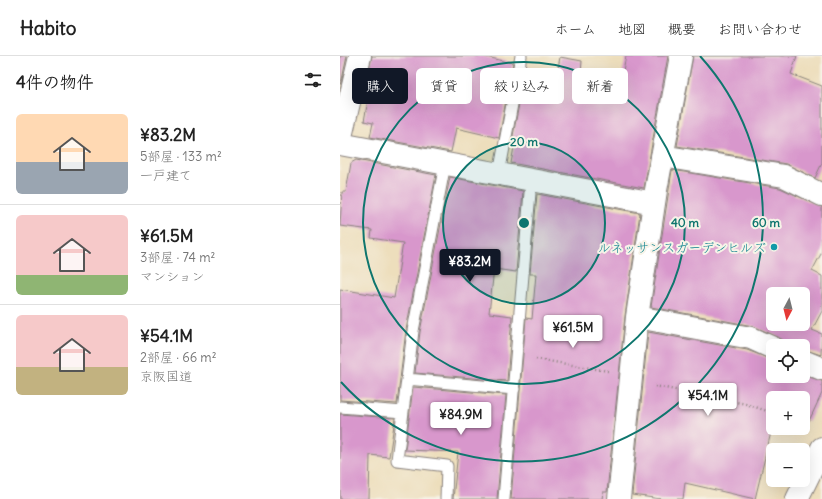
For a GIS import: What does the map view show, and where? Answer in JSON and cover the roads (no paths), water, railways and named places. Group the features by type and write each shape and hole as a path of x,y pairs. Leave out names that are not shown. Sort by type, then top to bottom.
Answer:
{"main road":[{"path":"340,141 360,56"},
{"path":"619,499 637,317 654,203 681,56"},
{"path":"340,144 654,203"},
{"path":"662,156 784,176 822,195"},
{"path":"637,317 751,338 766,345"},
{"path":"810,364 822,369"},
{"path":"797,499 822,448"}],"lane":[{"path":"499,174 521,56"},
{"path":"445,164 414,331 397,460 447,466 446,499"},
{"path":"504,499 531,180"},
{"path":"407,379 514,388"},
{"path":"340,407 403,412"}],"place":[{"name":"ルネッサンスガーデンヒルズ","path":"774,247"}]}
